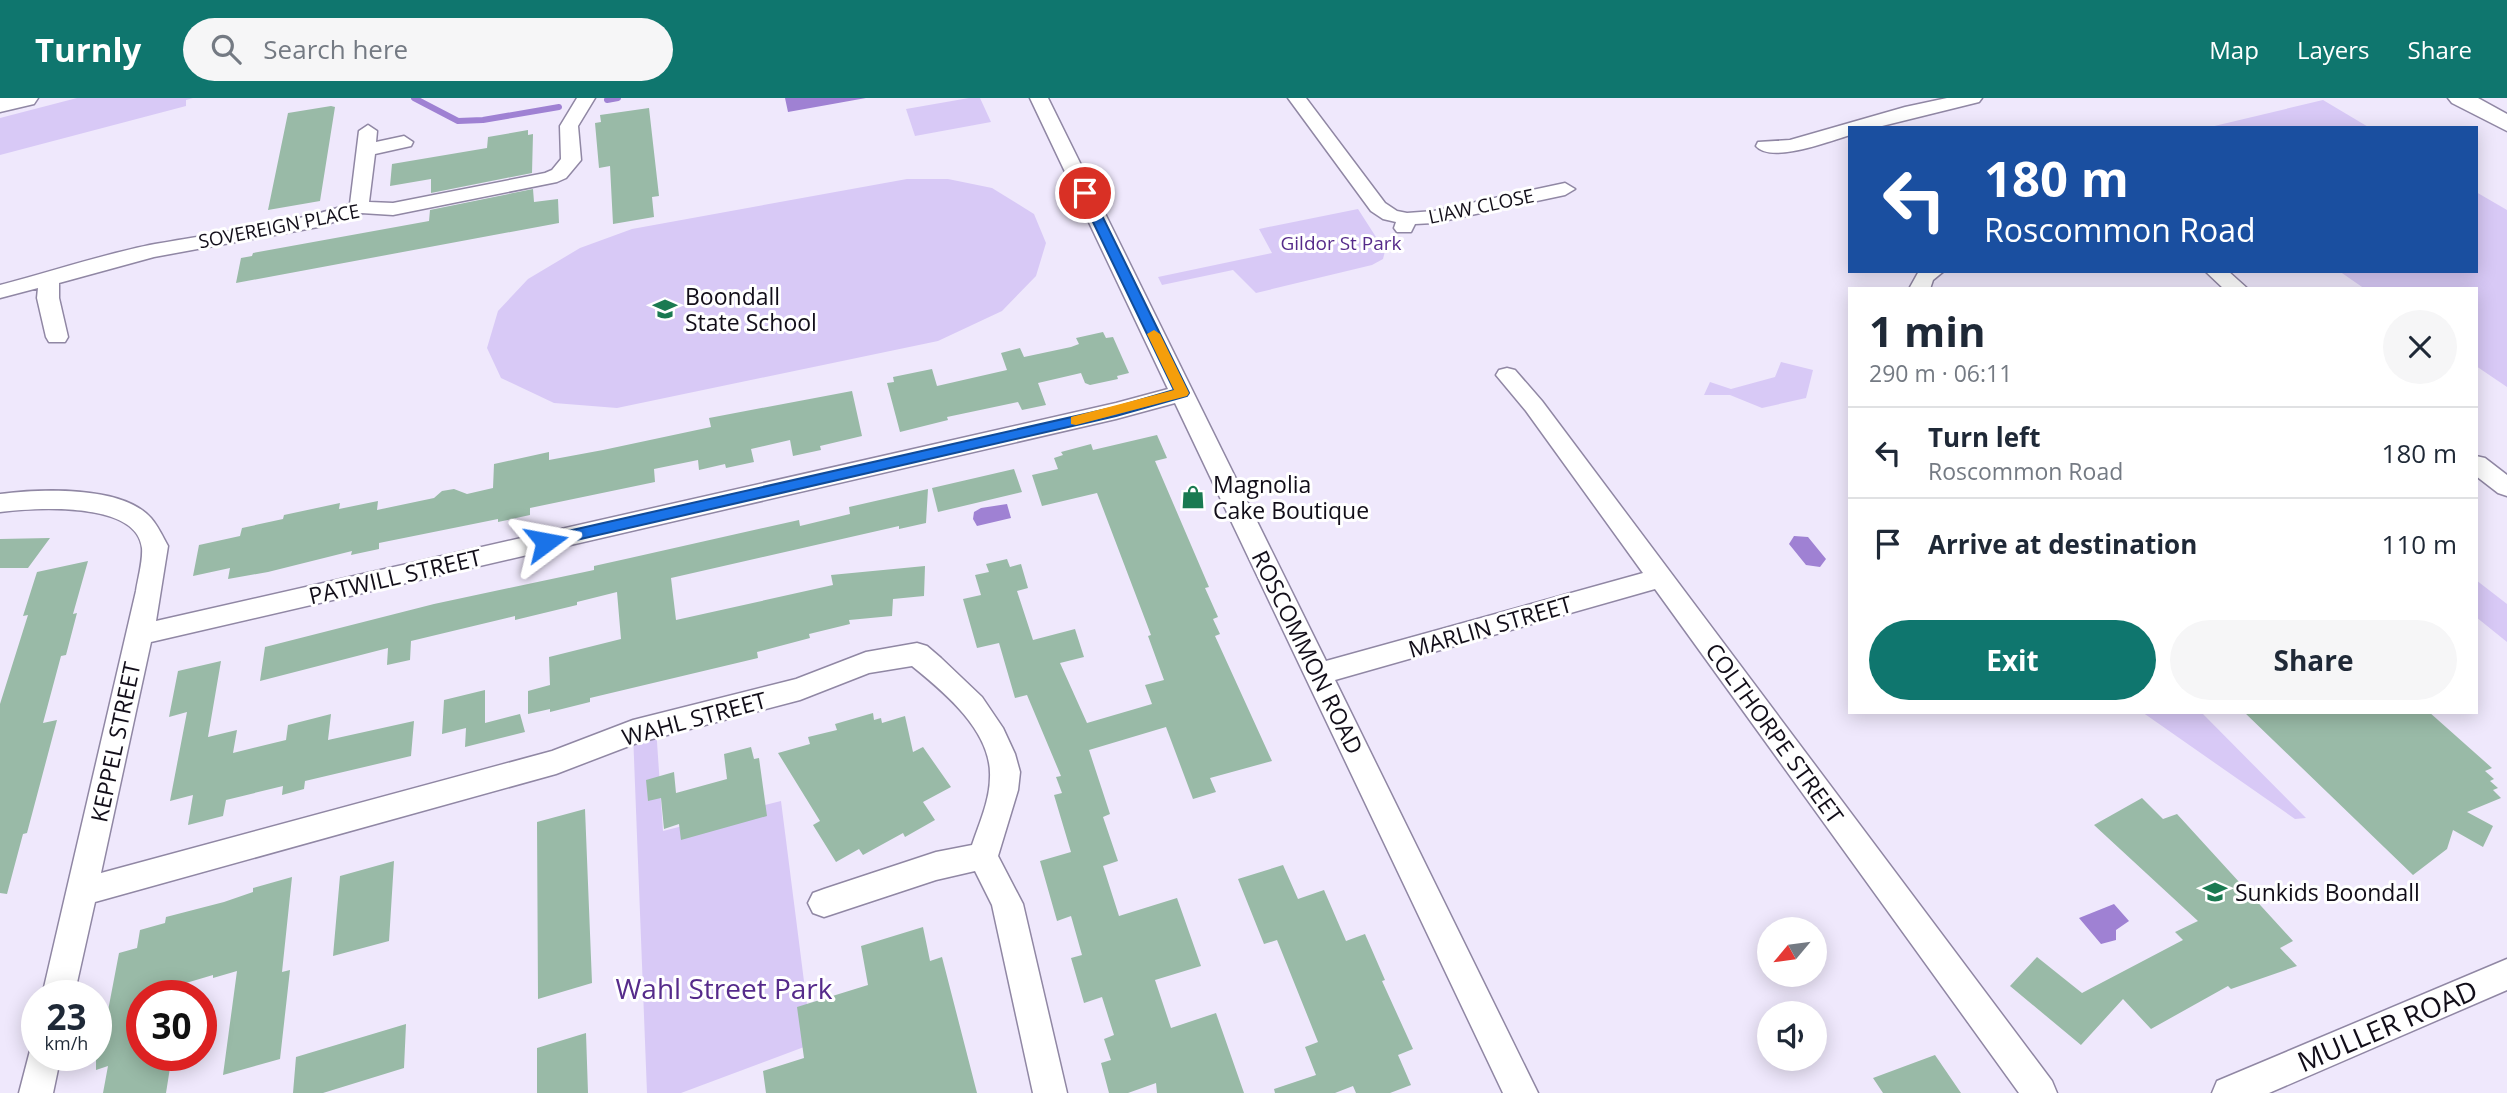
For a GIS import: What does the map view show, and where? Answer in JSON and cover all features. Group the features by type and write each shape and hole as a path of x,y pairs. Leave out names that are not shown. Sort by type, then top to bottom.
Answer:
{"highway":[{"path":"0,104 26,98"}],"main road":[{"path":"2460,98 2507,124"}],"street":[{"name":"SOVEREIGN PLACE","path":"0,292 152,251 318,221 359,207 393,209 550,178 559,174 570,160 569,126 586,98"},
{"name":"ROSCOMMON ROAD","path":"1039,98 1521,1093"},
{"path":"1858,126 1973,98"},
{"name":"LIAW CLOSE","path":"1300,99 1378,207 1405,223 1565,189"},
{"path":"1765,146 1799,144 1848,129"},
{"path":"359,207 367,140 404,142"},
{"path":"1920,287 1924,277 1931,273"},
{"path":"2218,273 2235,287"},
{"path":"49,278 48,298 57,337"},
{"name":"COLTHORPE STREET","path":"1507,375 1535,406 2039,1093"},
{"name":"PATWILL STREET","path":"138,635 1116,411 1182,393"},
{"path":"2478,465 2507,487"},
{"name":"KEPPEL STREET","path":"0,503 33,499 113,505 141,523 155,546 149,591 62,980"},
{"name":"MARLIN STREET","path":"1319,674 1661,578"},
{"name":"WAHL STREET","path":"82,892 556,762 633,733 800,689 866,663 916,654 955,684 991,730 1006,774 983,856"},
{"path":"824,903 936,866 983,856 1007,904 1051,1093"},
{"name":"MULLER ROAD","path":"2229,1093 2507,974"},
{"path":"36,1093 41,1071"}],"green space":[{"path":"77,98 193,98 186,100 186,106 0,155 0,118"},
{"path":"980,98 991,122 915,136 906,109"},
{"path":"2323,100 2367,126 2214,126"},
{"path":"907,179 948,179 992,188 1034,214 1046,243 1036,276 1002,311 938,341 617,408 554,403 501,378 487,348 498,311 528,279 580,248 632,229"},
{"path":"2478,193 2507,210 2507,387 2478,367 2478,287 2362,287 2342,273 2478,273"},
{"name":"Gildor St Park","path":"1358,209 1385,251 1383,259 1372,265 1256,293 1233,270 1162,285 1158,277 1272,253 1259,229"},
{"path":"1781,362 1813,370 1806,398 1762,408 1730,395 1704,395 1710,382 1731,389 1775,377"},
{"path":"2478,582 2507,604 2507,642 2478,619"},
{"path":"2145,714 2203,714 2306,818 2295,819"},
{"name":"Wahl Street Park","path":"656,727 663,831 781,801 812,1044 681,1093 647,1093 633,733"}],"shaded area":[{"path":"785,98 866,98 788,112"},
{"path":"1007,504 1011,518 977,526 973,519 974,512 981,508"},
{"path":"1794,536 1808,537 1826,559 1820,567 1806,565 1789,544"},
{"path":"2114,904 2129,921 2116,930 2116,940 2101,944 2079,918"}],"building":[{"path":"335,107 320,201 268,210 288,113"},
{"path":"649,108 659,196 652,197 654,217 613,224 610,166 599,168 595,123 601,122 600,115"},
{"path":"528,130 528,135 533,134 532,173 431,193 431,179 390,186 392,164 487,148 488,137"},
{"path":"533,189 534,202 558,199 559,223 236,283 241,258 252,256 253,253 429,221 430,210"},
{"path":"1103,332 1106,338 1113,337 1129,373 1117,376 1118,379 1090,385 1085,383 1081,373 1038,383 1046,405 1022,410 1018,402 947,417 948,420 900,432 887,383 894,382 893,377 932,369 937,386 1007,370 1001,353 1020,348 1024,357 1071,347 1079,344 1076,338"},
{"path":"852,391 862,436 820,446 821,450 793,456 790,440 751,449 754,462 726,468 725,464 699,470 698,460 654,469 655,482 530,508 530,515 379,543 379,549 351,555 352,551 268,572 228,579 230,568 193,576 199,545 240,536 242,528 283,519 284,515 340,503 339,509 378,501 377,510 434,498 442,491 454,489 467,494 493,488 494,464 549,452 549,460 603,450 711,427 709,418"},
{"path":"1157,435 1167,458 1155,461 1209,587 1205,588 1218,617 1213,619 1220,634 1215,636 1272,761 1210,778 1216,792 1193,799 1166,727 1089,750 1110,814 1103,817 1118,861 1103,866 1119,916 1177,898 1201,966 1155,980 1171,1028 1216,1013 1244,1093 1157,1093 1156,1083 1128,1093 1109,1093 1101,1063 1111,1060 1104,1039 1114,1035 1102,997 1084,1003 1071,958 1082,955 1071,916 1057,921 1040,861 1071,852 1054,795 1062,793 1056,777 1061,776 1027,695 1015,698 999,643 977,648 963,599 981,595 975,575 989,572 986,564 1007,559 1010,567 1021,564 1028,588 1017,591 1033,640 1075,629 1084,657 1060,663 1087,723 1152,704 1145,685 1164,680 1148,636 1151,635 1097,493 1042,506 1032,475 1058,469 1054,458 1063,455 1061,452 1091,444 1093,450"},
{"path":"1014,469 1022,492 938,512 932,488"},
{"path":"928,489 926,523 899,529 899,526 671,578 676,620 833,585 831,575 925,566 924,596 893,599 892,616 849,620 850,624 809,634 810,638 757,652 758,658 590,698 590,702 550,712 550,709 528,714 528,691 550,685 549,657 621,639 617,592 515,620 515,616 411,641 410,660 387,665 388,648 260,681 265,647 434,604 594,570 594,566 799,520 800,526 850,514 849,507"},
{"path":"50,538 28,568 0,568 0,539"},
{"path":"88,561 73,614 77,613 66,655 61,656 43,723 57,720 27,833 23,834 7,894 0,893 0,704 28,615 23,616 37,572"},
{"path":"221,661 208,737 237,730 233,753 286,740 288,725 331,714 328,740 414,721 411,756 305,781 304,789 282,795 283,786 226,800 223,816 188,825 193,795 170,801 187,712 169,717 178,671"},
{"path":"485,690 485,723 520,714 525,732 465,747 466,728 442,734 444,700"},
{"path":"873,713 874,720 881,718 882,723 905,716 913,752 923,747 951,787 923,802 935,820 905,837 903,833 863,855 859,849 836,862 813,825 820,821 778,753 810,744 808,737 837,730 835,724"},
{"path":"2246,714 2431,714 2492,768 2485,771 2494,779 2490,781 2498,788 2493,790 2501,798 2467,812 2493,826 2483,847 2453,830 2447,849 2413,875"},
{"path":"751,747 754,759 759,758 767,816 681,840 679,824 664,829 661,798 648,801 646,780 674,772 676,793 727,779 724,754"},
{"path":"2142,798 2163,819 2177,814 2293,941 2280,948 2297,966 2231,989 2228,986 2151,1029 2123,999 2081,1045 2010,986 2037,957 2082,993 2183,940 2175,932 2198,921 2094,825"},
{"path":"585,809 592,983 538,999 537,822"},
{"path":"394,861 389,941 333,956 340,876"},
{"path":"1283,865 1298,899 1324,890 1346,941 1365,934 1385,980 1382,981 1413,1049 1398,1055 1411,1085 1390,1093 1356,1093 1353,1086 1335,1093 1275,1093 1274,1089 1316,1075 1305,1047 1318,1042 1277,940 1264,944 1238,879"},
{"path":"292,877 282,972 290,970 280,1059 223,1075 237,971 196,980 126,980 126,1071 169,1071 166,1093 103,1093 107,1071 112,1071 112,990 119,953 137,948 140,930 165,923 166,917 224,902 253,892 253,888"},
{"path":"923,927 930,961 942,957 977,1093 766,1093 763,1071 804,1058 797,1007 868,985 861,946"},
{"path":"406,1024 404,1068 323,1093 293,1093 296,1057"},
{"path":"586,1033 588,1093 537,1093 537,1048"},
{"path":"1935,1055 1961,1093 1883,1093 1873,1078"}],"waterway":[{"path":"414,98 458,121 483,120 559,107"},
{"path":"607,100 618,98"}],"slow traffic":[{"path":"1076,420 1182,393 1154,334"}],"place":[{"name":"Boondall State School","path":"665,309"},
{"name":"Magnolia Cake Boutique","path":"1193,497"},
{"name":"Sunkids Boondall","path":"2215,892"}],"route":[{"path":"546,542 1116,411 1182,393 1085,193"}]}
